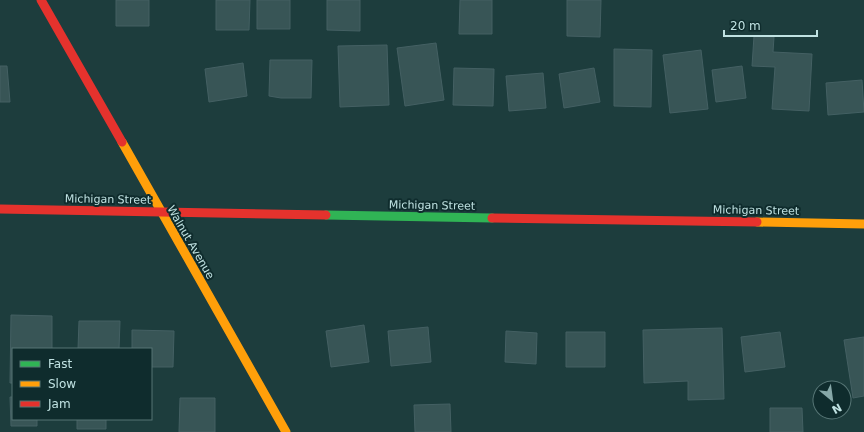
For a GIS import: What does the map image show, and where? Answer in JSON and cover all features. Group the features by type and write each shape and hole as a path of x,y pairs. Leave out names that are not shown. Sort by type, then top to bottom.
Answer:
{"main road":[{"name":"Walnut Avenue","path":"41,0 286,432"},
{"name":"Michigan Street","path":"0,209 864,224"}],"building":[{"path":"116,0 149,0 149,26 116,26"},
{"path":"216,0 250,0 249,30 216,30"},
{"path":"257,0 290,0 290,29 257,29"},
{"path":"327,0 360,0 360,31 327,30"},
{"path":"460,0 492,0 492,34 459,34"},
{"path":"567,0 601,0 600,37 567,36"},
{"path":"754,36 774,37 773,52 812,54 809,111 772,109 775,67 752,66"},
{"path":"436,43 444,100 405,106 397,48"},
{"path":"387,45 389,105 340,107 338,46"},
{"path":"614,49 652,50 651,107 614,106"},
{"path":"701,50 708,109 670,113 663,55"},
{"path":"270,60 312,60 311,98 281,98 269,96"},
{"path":"243,63 247,96 209,102 205,69"},
{"path":"0,66 7,66 10,102 0,102"},
{"path":"742,66 746,98 716,102 712,70"},
{"path":"454,68 494,69 493,106 453,105"},
{"path":"594,68 600,102 564,108 559,74"},
{"path":"543,73 546,108 509,111 506,76"},
{"path":"862,80 864,112 828,115 826,83"},
{"path":"11,315 52,316 52,348 12,348 12,383 10,383"},
{"path":"79,321 120,321 119,348 78,348"},
{"path":"364,325 369,362 331,367 326,331"},
{"path":"428,327 431,362 391,366 388,331"},
{"path":"722,328 724,399 688,400 688,381 644,383 643,330"},
{"path":"132,330 174,331 173,367 152,367 152,348 132,348"},
{"path":"506,331 537,333 536,364 505,362"},
{"path":"566,332 605,332 605,367 566,367"},
{"path":"780,332 785,367 745,372 741,337"},
{"path":"864,337 864,396 853,398 852,380 850,380 844,340"},
{"path":"10,397 12,397 12,420 37,420 37,426 11,426"},
{"path":"180,398 215,398 215,432 179,432"},
{"path":"450,404 451,432 415,432 414,405"},
{"path":"770,408 802,408 803,432 770,432"},
{"path":"77,420 106,420 106,429 77,429"}],"traffic: fast":[{"path":"326,215 492,218"}],"traffic: slow":[{"path":"122,142 286,432"},
{"path":"757,222 864,224"}],"traffic: jam":[{"path":"41,0 122,142"},
{"path":"0,209 326,215"},
{"path":"492,218 757,222"}]}
